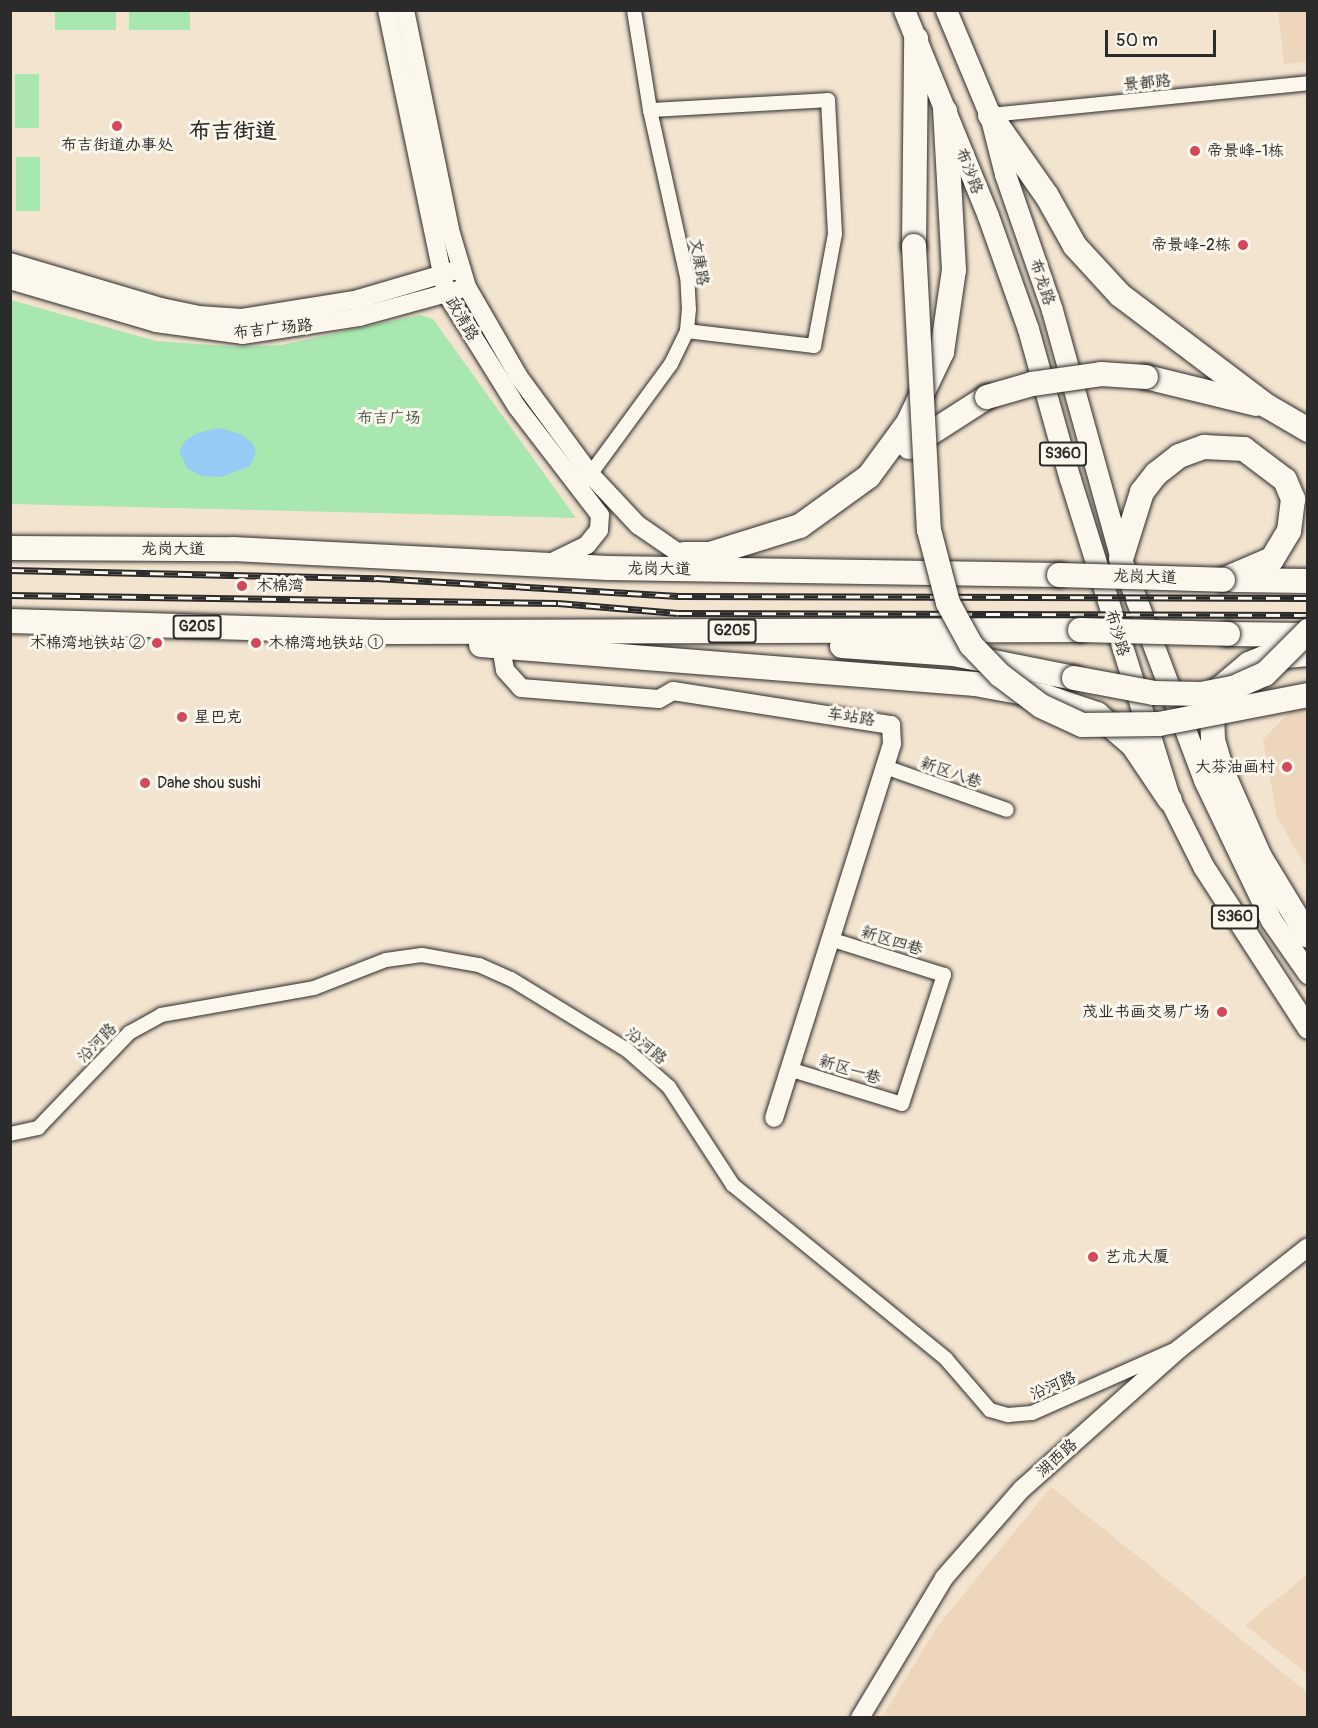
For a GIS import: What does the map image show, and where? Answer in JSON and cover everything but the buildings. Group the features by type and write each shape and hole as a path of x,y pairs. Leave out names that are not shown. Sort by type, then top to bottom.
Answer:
{"highway":[{"path":"916,39 914,246 929,530 948,603 971,645 1000,675 1041,706 1082,725 1159,724 1308,695"},
{"path":"869,476 908,423 942,352 954,270 945,111"},
{"path":"990,116 1047,196 1075,246 1120,295 1267,406 1308,430"},
{"path":"608,568 680,554 710,554 800,526 930,431 987,397 1032,384 1101,374 1146,377 1267,406 1308,451"},
{"path":"1121,559 1142,492 1156,474 1179,456 1204,447 1244,449 1285,480 1293,499 1290,531 1272,559 1222,580"},
{"name":"龙岗大道","path":"10,548 233,549 608,568 1059,574 1308,582"},
{"name":"G205","path":"10,621 384,632 1080,630 1228,634 1308,633"},
{"path":"384,632 501,647 975,684 1047,697 1097,714 1133,745 1170,800"},
{"path":"501,647 858,646 954,654 1154,693 1201,694 1233,688 1265,674 1308,633"},
{"path":"1308,654 1264,658 1249,664 1220,688 1212,711 1213,740 1222,771 1260,857 1308,936"}],"main road":[{"name":"S360","path":"904,10 945,111"},
{"name":"布龙路","path":"946,10 990,116 1005,174 1052,310 1121,559"},
{"name":"布沙路","path":"945,111 1028,329 1070,479 1170,800 1203,866 1308,1028"},
{"name":"布沙路","path":"1121,559 1204,780 1271,920 1308,973"},
{"path":"10,633 57,623"}],"street":[{"name":"政清路","path":"387,10 444,284 517,407 585,481 638,525 680,554"},
{"name":"政清路","path":"405,10 460,269 467,287 519,377 585,481 600,515 599,530 587,545 546,565"},
{"name":"文康路","path":"585,481 671,364 687,331 687,277 650,110 634,10"},
{"name":"景都路","path":"990,116 1308,83"},
{"path":"650,110 828,100 835,234 814,346 687,331"},
{"name":"布吉广场路","path":"10,262 170,309 242,318 444,284 467,287"},
{"name":"布吉广场路","path":"10,280 156,323 242,335 359,317 444,284 460,269"},
{"name":"车站路","path":"501,647 505,670 520,688 659,699 673,691 884,722 891,725 894,733 885,767 774,1118"},
{"name":"新区八巷","path":"885,767 1007,810"},
{"name":"新区四巷","path":"830,939 944,975 902,1104"},
{"name":"沿河路","path":"10,1134 38,1128 129,1033 161,1015 314,988 386,960 433,957 479,965 512,979 627,1050 669,1087 733,1185 946,1359 990,1410 1032,1413 1140,1362 1179,1349"},
{"name":"新区一巷","path":"789,1069 902,1104"},
{"name":"湖西路","path":"860,1718 952,1569 1022,1489 1179,1349 1308,1247"}],"shaded area":[{"path":"1278,11 1307,11 1307,62 1284,64"},
{"name":"大芬油画村","path":"1308,708 1307,869 1277,817 1263,740 1290,711"},
{"path":"1051,1487 1307,1692 1307,1717 882,1717 937,1627"},
{"path":"1307,1575 1307,1674 1245,1625"}],"green space":[{"path":"55,11 116,11 116,30 55,30"},
{"path":"129,11 190,11 190,30 129,30"},
{"path":"15,74 39,74 39,128 15,128"},
{"path":"16,157 40,157 40,211 16,211"},
{"name":"布吉广场","path":"11,300 156,341 238,347 281,345 420,315 433,319 576,518 11,504"}],"water":[{"path":"219,428 241,434 253,444 256,453 250,466 222,477 201,476 187,468 179,451 184,442 197,433"}],"railway":[{"path":"10,570 376,578 678,596 1308,598"},
{"path":"10,595 558,603 678,613 1308,615"}],"place":[{"name":"布吉街道办事处","path":"117,126"},
{"name":"帝景峰-1栋","path":"1195,151"},
{"name":"帝景峰-2栋","path":"1243,245"},
{"name":"木棉湾","path":"242,586"},
{"name":"木棉湾地铁站 ②","path":"157,643"},
{"name":"木棉湾地铁站 ①","path":"256,643"},
{"name":"星巴克","path":"182,717"},
{"name":"大芬油画村","path":"1287,767"},
{"name":"Dahe shou sushi","path":"145,783"},
{"name":"茂业书画交易广场","path":"1222,1012"},
{"name":"艺术大厦","path":"1093,1257"}],"district":[{"name":"布吉街道","path":"233,132"}]}
